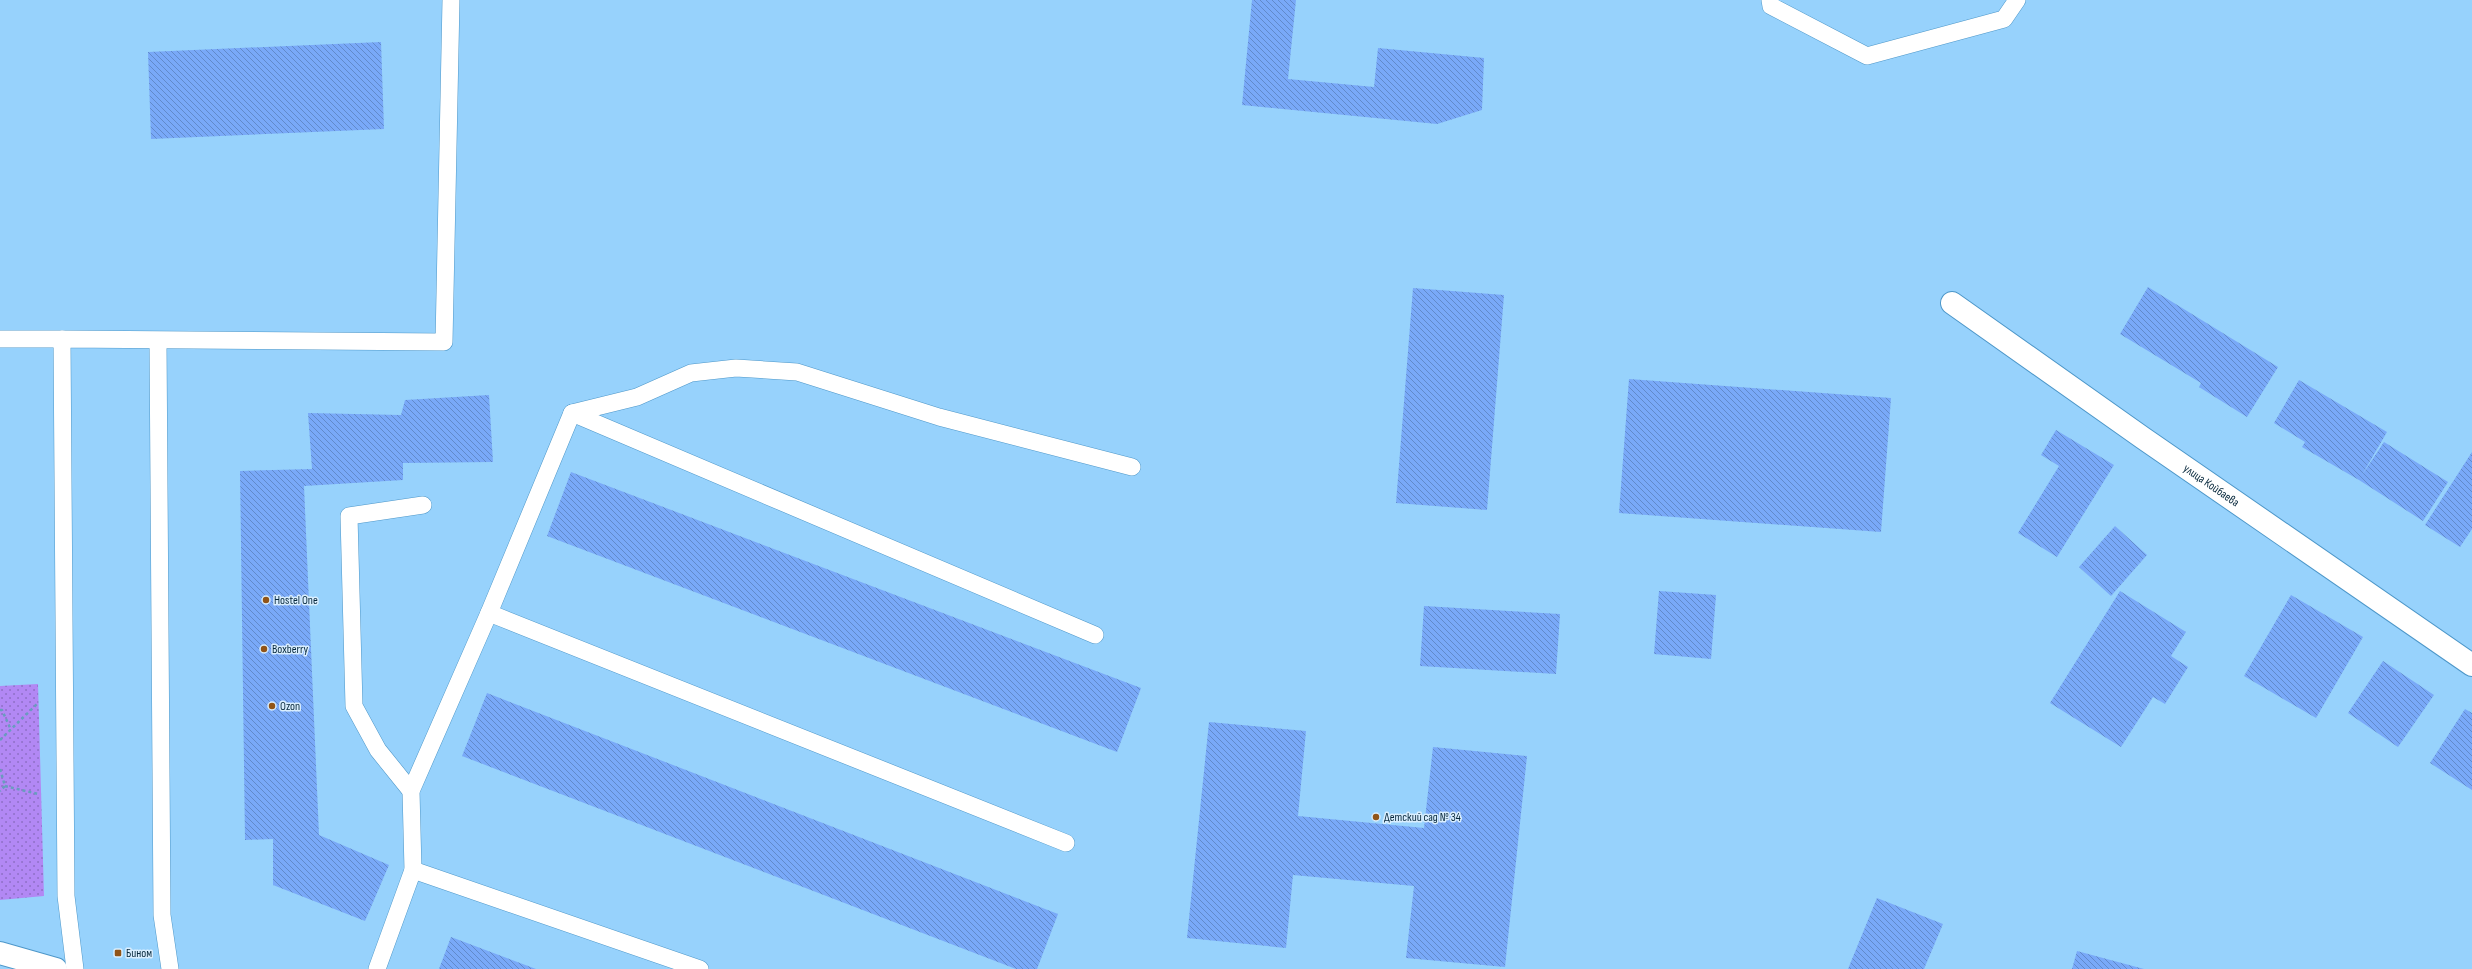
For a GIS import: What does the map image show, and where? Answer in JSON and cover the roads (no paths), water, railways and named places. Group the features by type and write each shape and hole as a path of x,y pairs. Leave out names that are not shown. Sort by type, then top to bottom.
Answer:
{"street":[{"name":"улица Койбаева","path":"1952,303 2143,438 2472,665"},
{"path":"0,953 56,969"}],"lane":[{"path":"0,339 444,342 451,0"},
{"path":"1770,0 1770,6 1867,56 2004,19 2017,0"},
{"path":"62,339 66,896 75,969"},
{"path":"158,341 162,915 170,969"},
{"path":"572,413 637,398 691,373 736,368 797,372 939,417 1132,467"},
{"path":"377,969 413,870 411,791 489,613 572,413"},
{"path":"572,413 1095,635"},
{"path":"411,791 378,750 354,706 349,516 423,505"},
{"path":"489,613 1066,843"},
{"path":"413,870 700,969"}],"place":[{"name":"Hostel One","path":"266,600"},
{"name":"Boxberry","path":"264,649"},
{"name":"Ozon","path":"272,706"},
{"name":"Детский сад № 34","path":"1376,817"},
{"name":"Бином","path":"118,953"}]}
